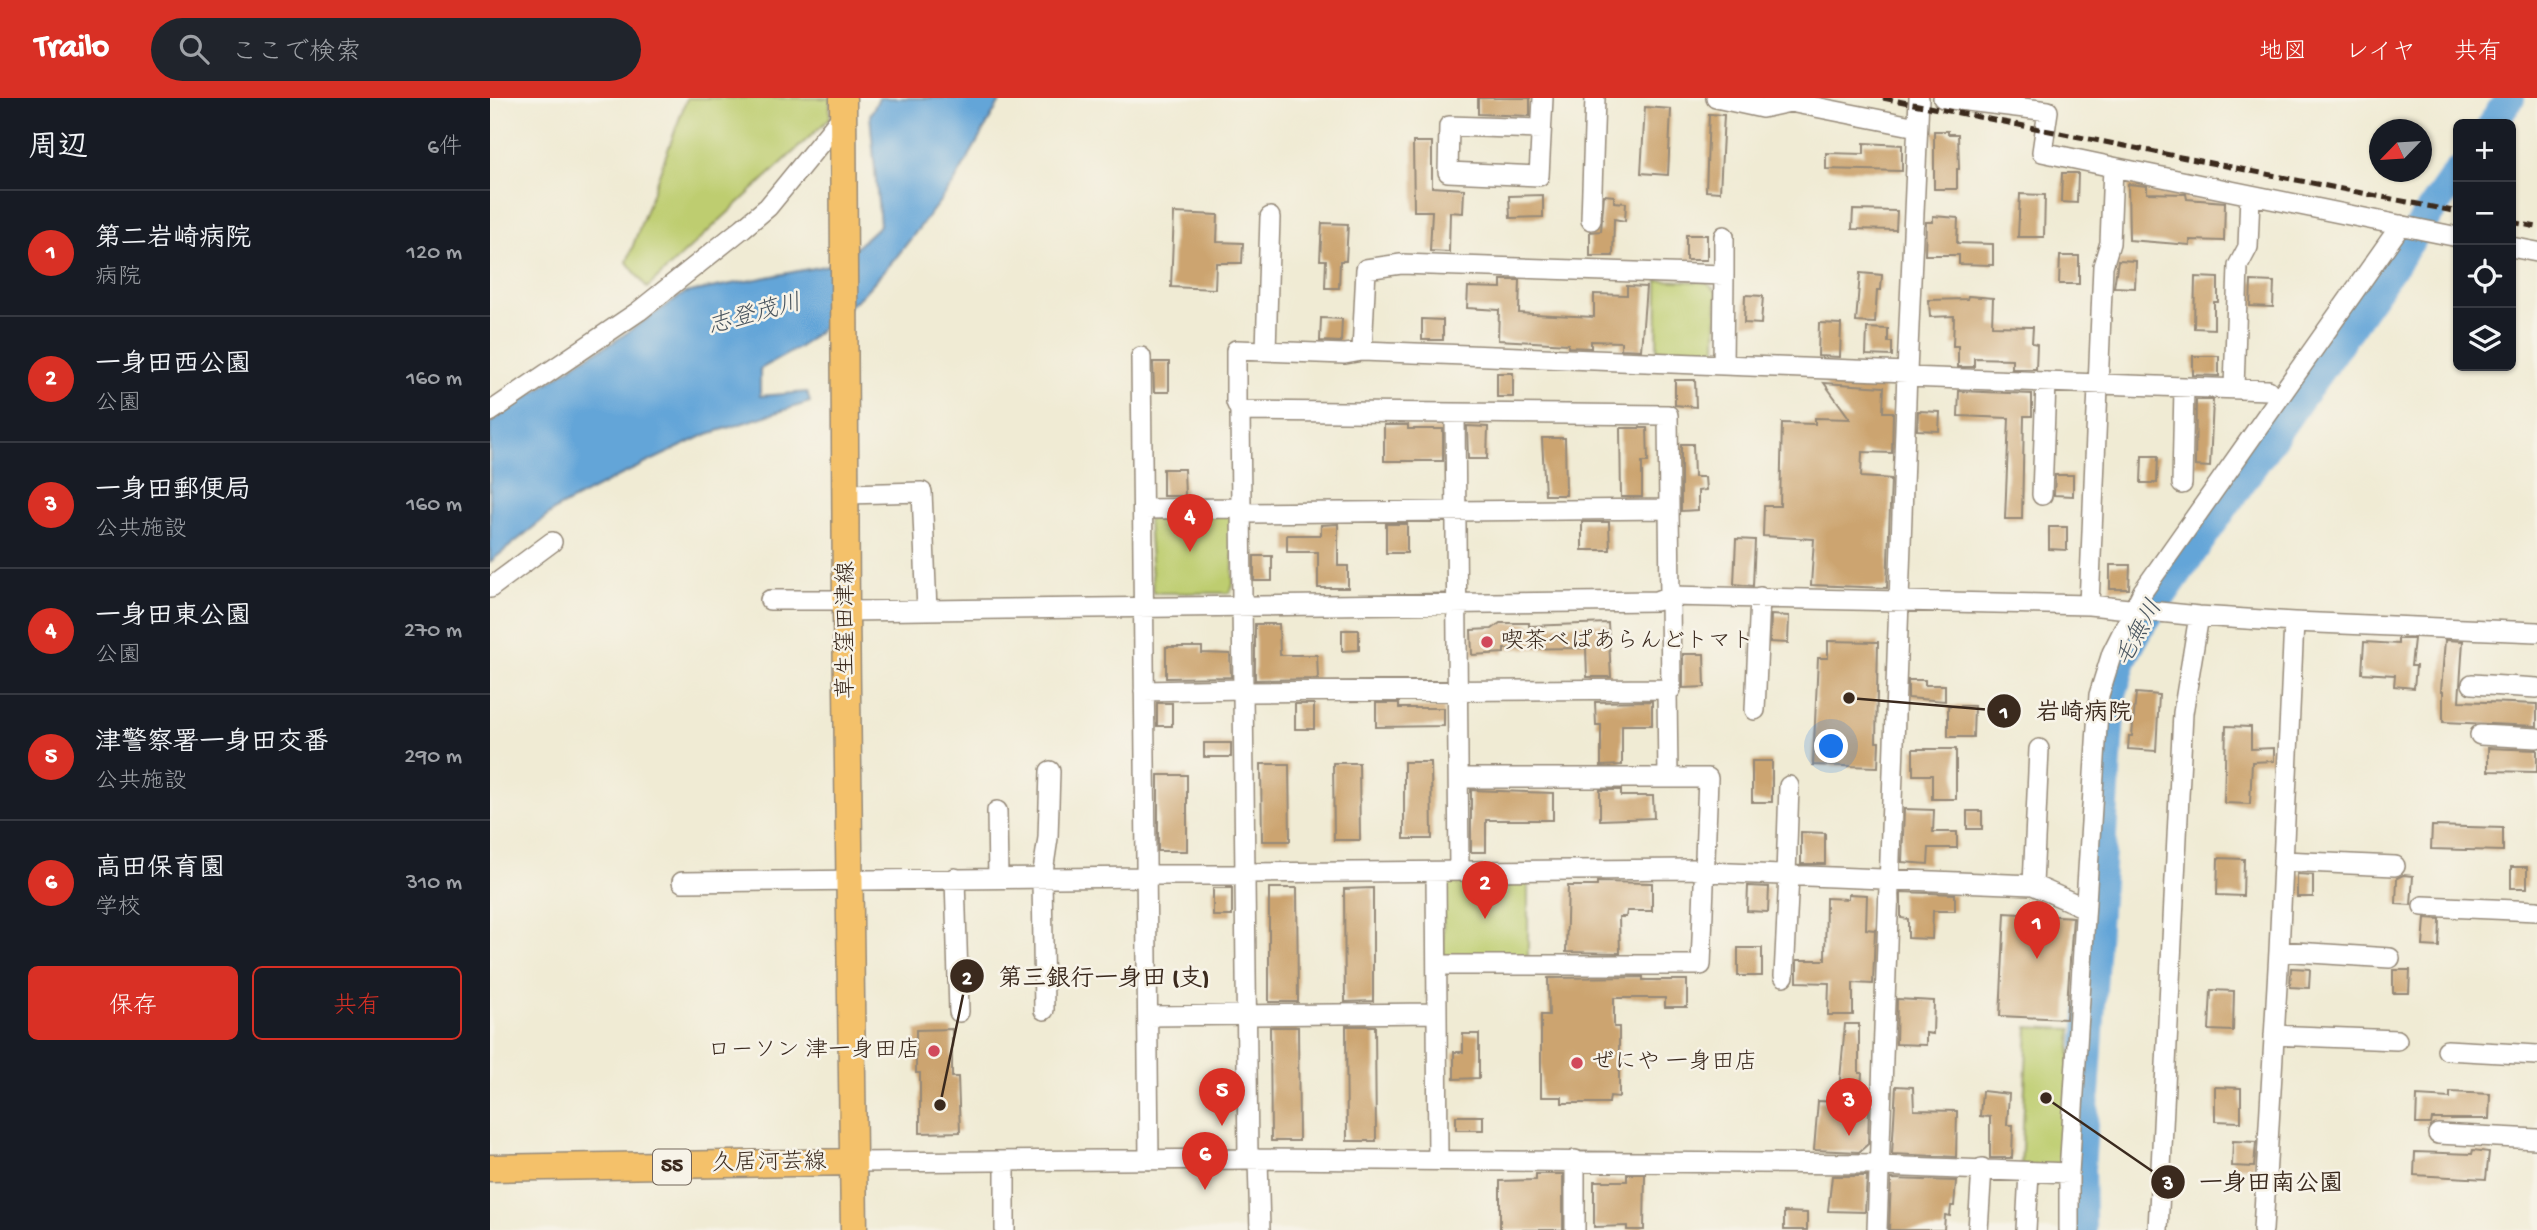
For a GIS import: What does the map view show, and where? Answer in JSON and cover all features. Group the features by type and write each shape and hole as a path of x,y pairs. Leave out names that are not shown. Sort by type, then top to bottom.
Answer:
{"main road":[{"name":"草生窪田津線","path":"844,106 846,605 853,1162"},
{"name":"久居河芸線","path":"490,1168 853,1162 854,1230"}],"street":[{"path":"1541,128 1449,126 1448,172 1539,176 1543,98"},
{"path":"1591,220 1595,98"},
{"path":"1716,98 1762,108 1790,100 1917,127"},
{"path":"1877,1230 1919,98"},
{"path":"1944,98 2048,111 2042,152 2450,235"},
{"path":"490,412 639,311 768,207 844,106"},
{"path":"2089,604 2103,266 2110,243 2113,167"},
{"path":"2234,388 2238,266 2248,247 2250,195"},
{"path":"1265,351 1270,217"},
{"path":"2069,1230 2069,1173 2099,695 2112,653 2143,591 2401,225"},
{"path":"1723,365 1724,236"},
{"path":"2516,248 2537,252"},
{"path":"1362,351 1366,269 1401,264 1724,275"},
{"path":"1260,1230 1253,1159 1246,1015 1240,411 1236,402 1236,350 1345,354 1362,351 2268,390"},
{"path":"1141,357 1149,1160"},
{"path":"2042,495 2046,382"},
{"path":"2182,484 2184,387"},
{"path":"1144,691 1671,689 1668,415 1240,411"},
{"path":"1455,414 1459,871"},
{"path":"847,494 922,492 927,610"},
{"path":"1143,509 1668,509"},
{"path":"490,588 552,542"},
{"path":"770,600 927,610 1656,601 1669,596 1900,599 2089,604 2199,616 2294,622 2537,632"},
{"path":"1755,710 1760,597"},
{"path":"2158,1230 2183,713 2199,616"},
{"path":"2263,1230 2294,622"},
{"path":"2472,684 2537,688"},
{"path":"1667,689 1668,778"},
{"path":"2480,735 2537,738"},
{"path":"2033,885 2039,749"},
{"path":"1044,1010 1042,878 1048,838 1050,771"},
{"path":"1437,965 1701,965 1708,778 1459,778"},
{"path":"1784,976 1789,786"},
{"path":"996,811 998,878"},
{"path":"2283,861 2395,866"},
{"path":"682,882 1693,869 1705,872 2033,885 2085,908"},
{"path":"1436,872 1438,1160"},
{"path":"956,878 959,1012"},
{"path":"2423,905 2537,911"},
{"path":"2279,951 2390,958"},
{"path":"1148,1016 1436,1013"},
{"path":"2274,1035 2397,1040"},
{"path":"2447,1050 2537,1055"},
{"path":"2438,1134 2537,1139"},
{"path":"853,1162 1575,1160 1879,1165 2069,1173"},
{"path":"1575,1160 1575,1230"},
{"path":"1005,1161 1005,1230"},
{"path":"1978,1230 1982,1168"},
{"path":"2025,1230 2029,1172"}],"green space":[{"path":"687,98 830,98 830,118 647,288 627,262"},
{"path":"1658,280 1706,282 1717,292 1716,349 1704,357 1657,355"},
{"path":"1228,512 1233,519 1233,586 1229,593 1153,593 1148,519"},
{"path":"1448,878 1524,878 1528,883 1528,956 1443,956 1443,883"},
{"path":"2028,1027 2072,1029 2063,1168 2021,1167"}],"water":[{"name":"志登茂川","path":"879,98 1002,98 954,183 894,260 861,296 800,347 760,369 760,396 807,392 810,402 705,435 615,478 556,509 490,562 490,423 685,293 839,263 880,225 870,115"}],"building":[{"path":"1478,98 1530,98 1530,116 1478,114"},
{"path":"1645,107 1671,109 1668,175 1641,173"},
{"path":"1709,114 1724,115 1720,192 1706,191"},
{"path":"1934,131 1958,134 1957,189 1934,189"},
{"path":"1413,142 1432,142 1432,187 1464,189 1463,213 1450,212 1449,252 1430,251 1432,211 1414,211"},
{"path":"1864,143 1902,145 1902,171 1826,169 1826,153 1864,154"},
{"path":"2062,173 2078,173 2077,203 2061,202"},
{"path":"2128,184 2147,186 2147,193 2186,194 2187,199 2225,202 2224,241 2190,240 2190,245 2129,240"},
{"path":"2020,194 2045,195 2044,237 2018,237"},
{"path":"1543,195 1543,217 1510,218 1509,196"},
{"path":"1604,195 1614,196 1614,202 1626,203 1625,221 1614,219 1613,256 1590,256 1590,232 1601,231"},
{"path":"1853,210 1897,211 1896,230 1852,229"},
{"path":"1174,213 1218,215 1217,242 1243,243 1242,263 1216,263 1215,289 1171,287"},
{"path":"1933,216 1958,218 1957,243 1993,244 1993,265 1959,264 1959,255 1925,255 1926,222 1933,222"},
{"path":"1322,223 1348,224 1346,261 1340,261 1339,288 1325,288 1326,260 1320,260"},
{"path":"1686,235 1707,235 1707,260 1686,260"},
{"path":"2060,256 2079,256 2079,284 2059,284"},
{"path":"2118,260 2136,261 2135,288 2114,287"},
{"path":"1860,273 1882,275 1881,290 1877,290 1875,323 1856,322"},
{"path":"2195,277 2218,278 2218,302 2214,302 2214,329 2194,328"},
{"path":"1501,280 1520,280 1519,313 1594,317 1594,294 1627,295 1627,286 1646,287 1641,350 1621,349 1621,342 1591,341 1591,348 1498,340 1499,310 1467,308 1468,287 1501,288"},
{"path":"2251,281 2274,282 2273,307 2250,306"},
{"path":"1745,295 1763,296 1761,324 1744,323"},
{"path":"1968,296 1993,298 1992,326 2033,327 2032,343 2037,344 2036,369 2012,369 2012,359 1974,358 1974,367 1958,367 1958,346 1953,346 1954,316 1930,317 1929,300 1967,299"},
{"path":"1321,318 1342,319 1341,342 1320,341"},
{"path":"1422,319 1443,320 1443,340 1422,340"},
{"path":"1819,323 1841,324 1840,357 1818,356"},
{"path":"1867,328 1888,329 1892,356 1866,355"},
{"path":"2193,356 2219,356 2219,376 2193,375"},
{"path":"1153,362 1169,362 1169,392 1154,392"},
{"path":"1497,373 1513,373 1513,397 1497,397"},
{"path":"1675,380 1695,380 1696,407 1675,405"},
{"path":"1824,383 1884,387 1883,412 1893,412 1892,453 1862,452 1861,477 1891,479 1887,588 1811,585 1814,539 1763,536 1764,506 1780,506 1782,423 1815,424 1815,418 1850,419"},
{"path":"1959,391 2032,394 2032,416 2024,416 2022,519 2005,519 2009,418 1958,416"},
{"path":"2196,400 2213,400 2210,467 2195,466"},
{"path":"1918,411 1940,412 1939,431 1917,430"},
{"path":"1384,425 1408,425 1408,429 1443,429 1443,461 1384,461"},
{"path":"1467,426 1488,427 1487,459 1468,459"},
{"path":"1620,428 1647,428 1648,462 1642,462 1642,497 1621,497"},
{"path":"1542,438 1565,438 1566,495 1545,495"},
{"path":"1681,444 1693,444 1694,477 1705,477 1706,490 1698,491 1698,510 1681,511"},
{"path":"2142,456 2158,456 2157,483 2141,483"},
{"path":"1163,469 1184,469 1185,496 1163,496"},
{"path":"2055,475 2073,475 2073,496 2054,495"},
{"path":"1582,522 1609,522 1610,550 1582,550"},
{"path":"1338,524 1338,566 1348,566 1348,588 1318,588 1318,552 1287,552 1287,535 1321,535 1321,525"},
{"path":"1386,524 1407,524 1407,553 1386,553"},
{"path":"2049,527 2067,527 2067,550 2049,549"},
{"path":"1736,539 1755,540 1753,586 1734,584"},
{"path":"1254,556 1272,556 1272,581 1254,581"},
{"path":"2110,565 2130,565 2129,589 2110,589"},
{"path":"1771,615 1789,616 1788,643 1770,642"},
{"path":"1500,623 1529,623 1529,626 1608,623 1611,677 1587,677 1586,648 1504,649 1504,653 1472,655 1471,630 1492,629"},
{"path":"1255,624 1279,624 1280,655 1317,655 1318,679 1255,680"},
{"path":"1342,630 1359,630 1359,650 1342,651"},
{"path":"2398,639 2414,639 2411,666 2416,666 2414,688 2394,686 2395,675 2362,673 2364,642 2398,644"},
{"path":"2445,640 2463,641 2459,701 2537,704 2537,726 2443,722 2441,691"},
{"path":"1828,641 1878,642 1878,767 1813,765 1818,658 1828,658"},
{"path":"1166,647 1202,647 1202,653 1230,654 1231,677 1166,678"},
{"path":"1683,654 1704,654 1705,687 1683,688"},
{"path":"1908,680 1925,680 1925,685 1945,685 1945,701 1908,698"},
{"path":"2136,693 2159,695 2156,751 2128,749 2129,736 2132,736"},
{"path":"1652,701 1652,725 1622,725 1622,765 1601,766 1601,725 1596,725 1595,702"},
{"path":"1157,703 1172,703 1172,726 1157,726"},
{"path":"1376,703 1399,703 1399,708 1444,708 1444,726 1376,727"},
{"path":"1295,704 1314,704 1314,729 1295,729"},
{"path":"1948,706 1974,706 1973,737 1948,737"},
{"path":"2226,726 2251,727 2251,749 2274,748 2274,761 2252,762 2250,804 2224,803"},
{"path":"1204,743 1231,743 1231,757 1204,757"},
{"path":"2488,748 2537,750 2537,772 2488,771"},
{"path":"1913,749 1956,749 1956,799 1932,799 1932,775 1913,775"},
{"path":"1752,761 1772,761 1772,802 1752,802"},
{"path":"1404,762 1431,762 1432,839 1404,839"},
{"path":"1333,763 1359,763 1360,840 1334,840"},
{"path":"1261,764 1289,764 1290,841 1262,841"},
{"path":"1158,775 1187,775 1187,851 1158,851"},
{"path":"1471,790 1553,793 1553,820 1486,820 1486,852 1471,852"},
{"path":"1600,790 1621,790 1621,796 1653,796 1654,818 1600,820"},
{"path":"1904,809 1934,810 1933,832 1957,832 1957,848 1929,848 1928,864 1902,862"},
{"path":"1967,811 1982,811 1982,829 1967,829"},
{"path":"2432,826 2503,828 2503,851 2431,849"},
{"path":"1801,832 1825,833 1825,864 1801,864"},
{"path":"2218,858 2244,859 2243,896 2217,895"},
{"path":"2511,867 2527,867 2527,888 2511,888"},
{"path":"2297,874 2313,875 2313,897 2297,897"},
{"path":"2403,875 2413,876 2411,905 2396,904 2397,878"},
{"path":"1597,882 1652,883 1652,911 1627,911 1626,917 1619,917 1620,953 1566,952 1568,886 1597,886"},
{"path":"1748,886 1769,887 1768,912 1747,911"},
{"path":"1213,888 1232,888 1232,916 1213,916"},
{"path":"1269,888 1297,888 1298,1002 1269,1002"},
{"path":"1373,888 1373,1001 1345,1002 1344,889"},
{"path":"1901,892 1955,894 1955,911 1933,911 1932,939 1908,938 1908,919 1901,918"},
{"path":"1848,894 1867,895 1866,929 1875,930 1873,984 1853,983 1853,1015 1828,1015 1829,983 1797,982 1797,960 1825,960 1826,898 1848,899"},
{"path":"2005,913 2073,917 2066,1019 2000,1016"},
{"path":"2425,918 2440,919 2439,947 2423,946"},
{"path":"1738,948 1762,948 1762,976 1738,976"},
{"path":"2291,968 2310,969 2309,988 2290,987"},
{"path":"2393,970 2410,970 2409,993 2393,993"},
{"path":"1643,977 1643,980 1687,980 1687,1007 1665,1007 1665,998 1614,998 1614,1027 1619,1027 1619,1097 1610,1096 1609,1103 1562,1103 1562,1097 1541,1097 1541,1015 1549,1015 1548,978"},
{"path":"2211,990 2234,991 2233,1031 2209,1030"},
{"path":"1897,999 1934,1001 1933,1034 1926,1033 1926,1045 1896,1044"},
{"path":"1845,1024 1859,1024 1859,1073 1862,1073 1860,1103 1869,1104 1868,1144 1859,1152 1814,1150 1818,1101 1838,1102"},
{"path":"1346,1026 1375,1026 1376,1141 1347,1141"},
{"path":"1270,1027 1298,1027 1299,1141 1271,1141"},
{"path":"952,1029 952,1077 958,1077 960,1132 920,1133 920,1073 916,1073 916,1030"},
{"path":"1463,1034 1479,1034 1479,1078 1454,1079 1454,1052 1463,1052"},
{"path":"1896,1086 1913,1087 1914,1110 1957,1111 1956,1157 1892,1154"},
{"path":"2215,1087 2241,1088 2241,1122 2215,1121"},
{"path":"1982,1091 2009,1094 2007,1125 2013,1125 2012,1158 1990,1158 1990,1117 1980,1116"},
{"path":"2450,1092 2490,1094 2489,1119 2432,1119 2431,1124 2416,1124 2417,1096 2450,1098"},
{"path":"1456,1116 1483,1116 1483,1130 1456,1130"},
{"path":"2233,1141 2256,1142 2254,1167 2232,1166"},
{"path":"2473,1150 2489,1152 2486,1179 2414,1175 2415,1152 2472,1154"},
{"path":"1536,1174 1563,1174 1563,1230 1500,1230 1500,1181 1536,1180"},
{"path":"1627,1174 1645,1174 1644,1230 1627,1230 1627,1226 1594,1227 1594,1181 1627,1181"},
{"path":"1832,1176 1867,1176 1865,1212 1828,1211"},
{"path":"1891,1179 1956,1181 1954,1206 1951,1206 1950,1216 1945,1215 1944,1230 1889,1230"},
{"path":"1784,1212 1807,1213 1807,1230 1784,1230"}],"waterway":[{"name":"毛無川","path":"2495,119 2510,98"},
{"name":"毛無川","path":"2081,1230 2080,1169 2111,697 2123,657 2139,628 2453,179"}],"railway":[{"path":"1883,98 2453,211"},
{"path":"2516,223 2537,227"}],"place":[{"name":"一身田東公園","path":"1190,552"},
{"name":"喫茶べぱあらんどトマト","path":"1487,642"},
{"name":"岩崎病院","path":"1849,698"},
{"name":"一身田西公園","path":"1485,919"},
{"name":"第二岩崎病院","path":"2037,959"},
{"name":"ローソン 津一身田店","path":"934,1051"},
{"name":"ぜにや 一身田店","path":"1577,1063"},
{"name":"一身田南公園","path":"2046,1098"},
{"name":"第三銀行一身田 (支)","path":"940,1105"},
{"name":"津警察署一身田交番","path":"1222,1126"},
{"name":"一身田郵便局","path":"1849,1136"},
{"name":"高田保育園","path":"1205,1190"}]}
